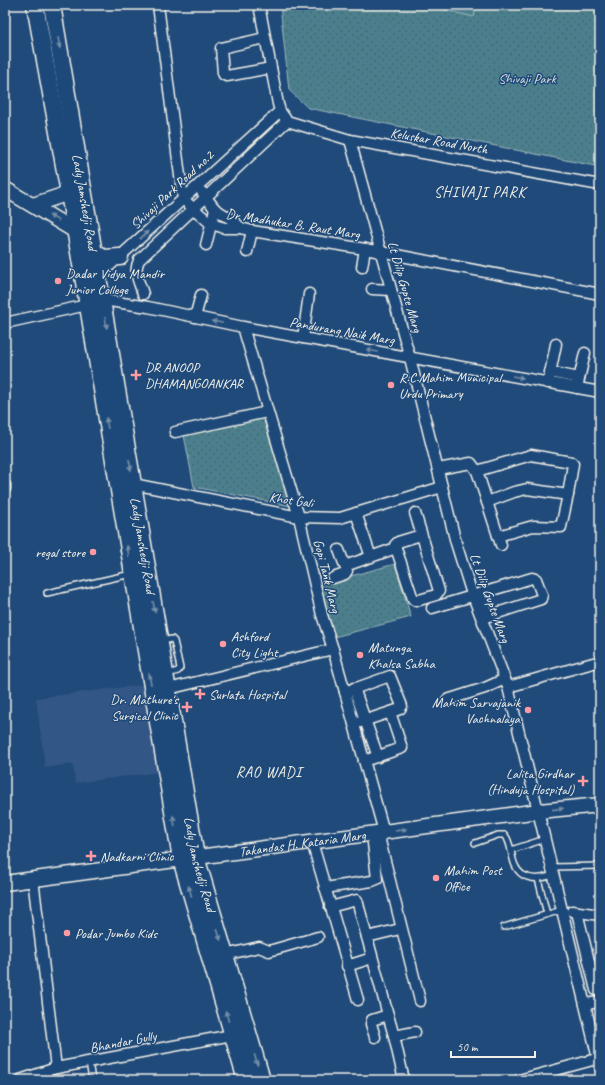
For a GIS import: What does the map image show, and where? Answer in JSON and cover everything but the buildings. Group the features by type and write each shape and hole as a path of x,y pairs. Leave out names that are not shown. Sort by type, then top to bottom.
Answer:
{"main road":[{"name":"Lady Jamshedji Road","path":"35,5 75,231 132,573 189,858 232,1035 246,1080"},
{"name":"Lady Jamshedji Road","path":"52,5 167,682 189,858 225,955 262,1080"},
{"path":"5,189 75,231"},
{"path":"33,205 68,193"},
{"path":"94,252 107,259 124,253"},
{"name":"Takandas H. Kataria Marg","path":"5,883 539,811 600,805"}],"street":[{"path":"158,5 183,199"},
{"path":"143,294 136,272 136,267 139,260 287,121 280,111 259,5"},
{"path":"265,38 221,48 224,75 227,76 271,68"},
{"name":"Shivaji Park Road no.2","path":"85,297 99,276 280,111"},
{"name":"Keluskar Road North","path":"287,121 350,140 600,185"},
{"name":"Lt Dilip Gupte Marg","path":"350,140 410,358 456,543 485,617 507,683 599,1061"},
{"path":"197,186 215,209 231,219 241,228"},
{"name":"Dr Madhukar B. Raut Marg","path":"183,199 193,210 211,224 225,228 241,228 365,249 600,294"},
{"path":"206,245 215,209"},
{"path":"247,252 252,231"},
{"path":"362,267 365,249"},
{"path":"124,253 139,260"},
{"path":"372,289 391,290"},
{"path":"303,338 309,294"},
{"path":"196,317 201,296"},
{"path":"5,323 85,297 103,300"},
{"name":"Pandurang Naik Marg","path":"103,300 148,307 243,327 410,358 548,382 578,383 600,392"},
{"name":"Gopi Tank Marg","path":"243,327 298,517 322,615 333,649 350,690 354,724 364,761 378,833"},
{"path":"548,382 556,344"},
{"path":"550,372 578,383 585,353"},
{"path":"175,432 267,412"},
{"path":"438,469 471,463 477,471 499,541 533,526 561,527 574,464 571,462 531,455 477,471"},
{"name":"Khot Gali","path":"134,484 298,517 340,518 442,486"},
{"path":"487,502 527,489 568,495"},
{"path":"356,513 371,557"},
{"path":"414,513 421,535 438,591 436,595 414,600 396,548 396,543 421,535"},
{"path":"345,566 396,548"},
{"path":"333,578 345,574 347,571 339,550"},
{"path":"432,608 532,578 536,579 542,596 541,599 485,617"},
{"path":"167,682 333,649"},
{"path":"447,700 485,688 600,661"},
{"path":"354,724 365,720 402,708 390,676 350,690 365,720 378,757"},
{"path":"364,761 402,748 390,712"},
{"path":"325,888 377,879 378,833"},
{"path":"378,833 420,1001"},
{"path":"312,842 358,1000"},
{"path":"33,879 56,1068"},
{"path":"353,884 394,1036 404,1080"},
{"path":"330,907 357,900"},
{"path":"562,910 600,916"},
{"path":"577,912 596,990"},
{"path":"367,937 396,930"},
{"path":"225,955 259,947 269,951 318,937"},
{"path":"347,966 372,958"},
{"path":"585,1004 600,1002"},
{"path":"375,1037 371,1024 372,1020 388,1015"},
{"path":"394,1036 415,1032"},
{"name":"Bhandar Gully","path":"20,1080 56,1068 232,1035"},
{"path":"519,1080 599,1061"}],"lane":[{"path":"47,593 132,573"},
{"path":"475,843 502,834 507,838 518,871 532,879 538,879 553,871 600,866"},
{"path":"511,850 545,839"},
{"path":"538,879 547,914"},
{"path":"504,927 562,910"},
{"path":"89,1062 92,1080"}],"shaded area":[{"path":"157,683 168,771 75,783 73,764 45,768 36,698"}],"green space":[{"name":"Shivaji Park","path":"280,5 600,5 600,167 308,108 289,90"},
{"path":"424,5 476,5 474,17"},
{"path":"263,417 291,506 194,487 184,435"},
{"path":"395,564 411,617 334,637 318,585"}],"place":[{"name":"Dadar Vidya Mandir Junior College","path":"58,281"},
{"name":"DR ANOOP DHAMANGOANKAR","path":"136,375"},
{"name":"R.C.Mahim Municipal Urdu Primary","path":"391,385"},
{"name":"regal store","path":"93,552"},
{"name":"Ashford City Light","path":"223,644"},
{"name":"Matunga Khalsa Sabha","path":"360,655"},
{"name":"Surlata Hospital","path":"200,694"},
{"name":"Dr. Mathure's Surgical Clinic","path":"187,707"},
{"name":"Mahim Sarvajanik Vachnalaya","path":"528,710"},
{"name":"Lalita Girdhar (Hinduja Hospital)","path":"583,781"},
{"name":"Nadkarni Clinic","path":"91,856"},
{"name":"Mahim Post Office","path":"436,878"},
{"name":"Podar Jumbo Kids","path":"67,933"}],"district":[{"name":"SHIVAJI PARK","path":"480,192"},
{"name":"RAO WADI","path":"269,772"}]}
